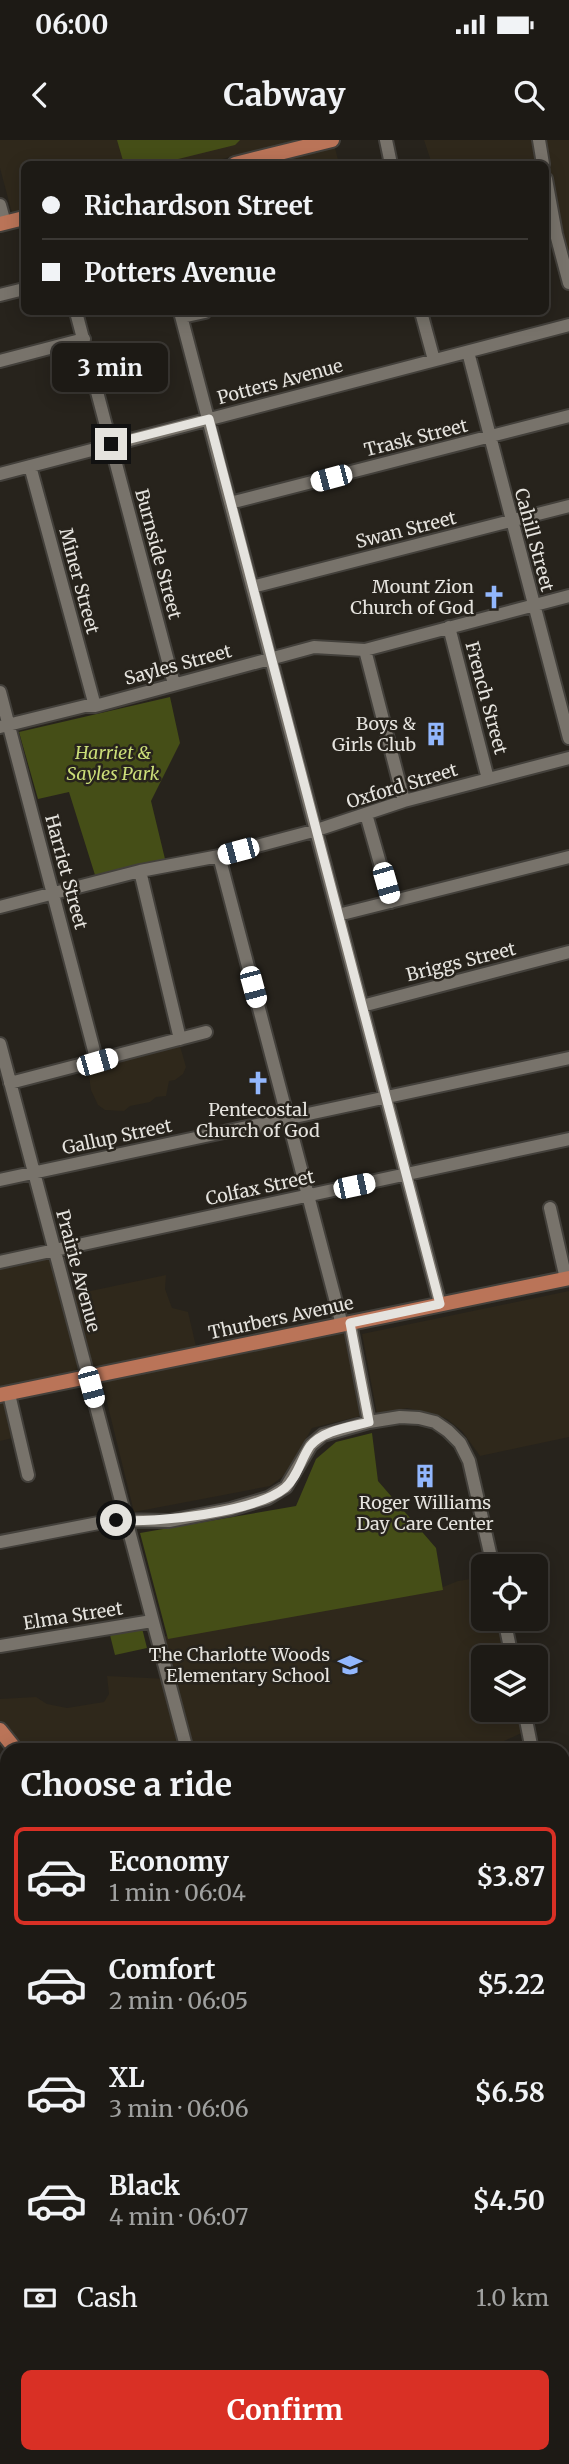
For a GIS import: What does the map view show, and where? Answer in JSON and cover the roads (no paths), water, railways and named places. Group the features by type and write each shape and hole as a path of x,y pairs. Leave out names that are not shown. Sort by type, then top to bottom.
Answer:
{"main road":[{"path":"248,161 332,140"},
{"path":"2,224 21,219"},
{"name":"Thurbers Avenue","path":"4,1395 567,1279"}],"street":[{"path":"386,140 390,161"},
{"path":"539,140 542,161"},
{"path":"549,202 569,283"},
{"path":"0,205 2,224"},
{"path":"0,295 21,290"},
{"name":"Burnside Street","path":"77,315 174,684"},
{"path":"181,315 440,1304"},
{"path":"422,315 434,360"},
{"name":"Potters Avenue","path":"0,474 569,325"},
{"path":"0,361 84,339"},
{"name":"Cahill Street","path":"467,352 569,738"},
{"name":"Trask Street","path":"230,503 569,416"},
{"name":"Miner Street","path":"30,466 95,706"},
{"name":"Swan Street","path":"253,587 569,506"},
{"name":"Sayles Street","path":"4,726 85,706 95,706 314,648 365,650 569,596"},
{"name":"French Street","path":"449,627 488,779"},
{"path":"365,650 404,801"},
{"name":"Harriet Street","path":"0,692 4,726 54,892 97,1062"},
{"name":"Oxford Street","path":"0,906 219,856 317,830 404,801 569,758"},
{"path":"366,814 391,902"},
{"path":"219,856 308,1196 346,1324 369,1422"},
{"path":"338,915 569,857"},
{"path":"140,872 180,1039"},
{"name":"Briggs Street","path":"362,1006 569,953"},
{"path":"10,1083 206,1032"},
{"name":"Prairie Avenue","path":"0,1044 185,1743"},
{"name":"Gallup Street","path":"0,1180 569,1058"},
{"name":"Colfax Street","path":"0,1262 569,1139"},
{"path":"550,1208 567,1279"},
{"path":"4,1395 28,1475"},
{"path":"0,1542 114,1520 169,1521 230,1509 268,1498 286,1487 311,1445 323,1435 369,1422 400,1417 435,1422 460,1443 469,1461 490,1554"},
{"name":"Elma Street","path":"0,1646 152,1621"},
{"path":"526,1722 531,1743"}],"place":[{"name":"Mount Zion Church of God","path":"494,597"},
{"name":"Boys & Girls Club","path":"436,734"},
{"name":"Pentecostal Church of God","path":"258,1083"},
{"name":"Roger Williams Day Care Center","path":"425,1476"},
{"name":"The Charlotte Woods Elementary School","path":"350,1665"}],"park label":[{"name":"Harriet & Sayles Park","path":"113,763"}]}
